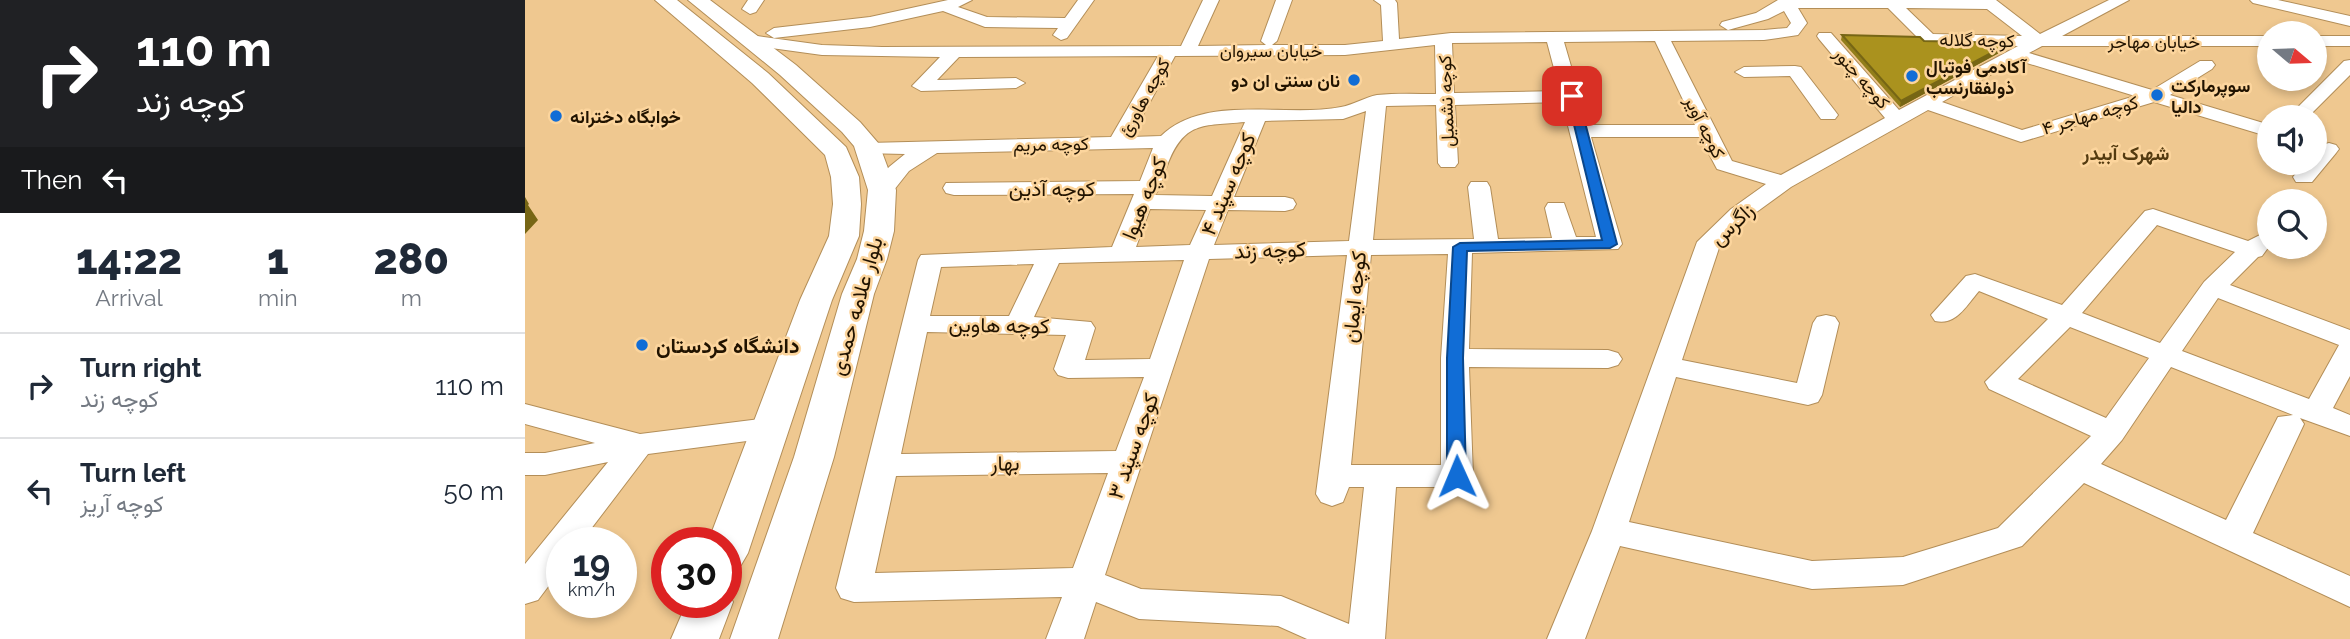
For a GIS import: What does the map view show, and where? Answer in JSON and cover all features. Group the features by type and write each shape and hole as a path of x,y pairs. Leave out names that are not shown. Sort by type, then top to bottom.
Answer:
{"main road":[{"name":"بلوار علامه حمدی","path":"665,0 760,78 837,153 845,177 847,204 843,236 816,300 735,527"},
{"name":"بلوار علامه حمدی","path":"698,0 750,21 788,70 851,127 868,149 882,190 879,232 858,294 814,457 754,639"},
{"path":"816,300 858,294"},
{"path":"695,639 704,618"}],"street":[{"path":"863,23 872,0"},
{"path":"750,21 863,23 945,7 964,0"},
{"path":"1049,51 1086,0"},
{"name":"کوچه هاورئ","path":"1118,143 1211,0"},
{"path":"1269,41 1284,0"},
{"name":"زاگرس","path":"1566,639 1609,531 1709,242 1739,214 1783,181 1898,121 2039,41 2121,0"},
{"path":"2258,0 2295,4 2350,21"},
{"path":"1387,1 1391,44"},
{"path":"1787,1 1989,2 2039,41"},
{"name":"خیابان سیروان","path":"882,52 1345,50 1443,39 1660,35 1749,21 1787,1 1799,23 1792,32 1738,59 1660,35"},
{"name":"کوچه گلاله","path":"1891,2 1929,39 2039,41"},
{"path":"2276,21 2295,4"},
{"path":"945,7 985,22 1069,23"},
{"path":"750,21 822,50 882,52"},
{"name":"خیابان مهاجر","path":"2039,41 2242,41 2257,34"},
{"name":"کوچه آویر","path":"1660,35 1724,165 1783,181"},
{"path":"1554,36 1581,131 1705,131"},
{"name":"کوچه چنور","path":"1825,36 1898,121"},
{"name":"کوچه نشمیل","path":"1443,39 1448,163"},
{"path":"2327,41 2350,41"},
{"path":"788,70 882,52"},
{"path":"954,52 921,86 1016,83"},
{"path":"2017,55 2257,127"},
{"path":"1738,59 1795,71 1828,116"},
{"name":"کوچه مهاجر ۴","path":"1929,104 2021,136 2155,96 2206,65"},
{"path":"2311,105 2346,74"},
{"path":"1166,142 1181,127 1203,120 1258,115 1343,113 1377,101 1572,96"},
{"name":"کوچه ایمان","path":"1377,101 1333,485 1381,476"},
{"name":"کوچه سپند ۴","path":"1199,252 1258,115"},
{"name":"کوچه زند","path":"916,324 930,260 1051,255 1610,244 1581,131"},
{"name":"کوچه مریم","path":"868,149 1166,142"},
{"name":"کوچه هیوا","path":"1121,254 1147,195 1166,142"},
{"path":"1019,188 1044,145"},
{"name":"کوچه مریم","path":"882,190 905,160 936,147"},
{"path":"2327,148 2350,155"},
{"path":"1366,639 1381,476 1457,476 1455,358 1473,247 1479,187"},
{"name":"کوچه آذین","path":"954,188 1019,188 1147,195"},
{"path":"1147,195 1220,203 1285,204"},
{"path":"1556,208 1566,245"},
{"path":"1609,531 1812,575 1903,571 2010,537 2080,468 2111,433 2213,287 2257,246 2153,216 2067,315 1999,382 2111,433"},
{"name":"کوچه سپند ۳","path":"1065,639 1199,252"},
{"path":"1018,324 1051,255"},
{"path":"1944,315 1975,281 2167,353 2302,419 2350,426"},
{"path":"2213,287 2350,340"},
{"path":"1666,366 1808,396 1826,323"},
{"path":"916,324 854,588 1084,582 1139,604 1281,611 1346,639"},
{"name":"کوچه هاوین","path":"916,324 1018,324 1082,328 1068,369 1161,368"},
{"path":"2234,538 2302,419 2350,350"},
{"path":"1455,358 1608,359"},
{"path":"525,414 639,445"},
{"path":"525,464 545,464 639,445 769,428"},
{"path":"575,527 639,445"},
{"name":"بهار","path":"884,465 1126,462"},
{"path":"2080,468 2350,592"},
{"path":"525,590 546,563"}],"building":[{"name":"آکادمی فوتبال ذولفقارنسب","path":"1842,35 1920,37 1924,41 2010,43 1901,101"}],"place":[{"name":"آکادمی فوتبال ذولفقارنسب","path":"1912,76"},
{"name":"نان سنتی ان دو","path":"1354,80"},
{"name":"سوپرمارکت دالیا","path":"2157,95"},
{"name":"خوابگاه دخترانه","path":"556,116"},
{"name":"دانشگاه کردستان","path":"642,345"}],"district":[{"name":"شهرک آبیدر","path":"2126,153"}],"route":[{"path":"1457,476 1455,358 1460,247 1610,244 1572,96"}]}
